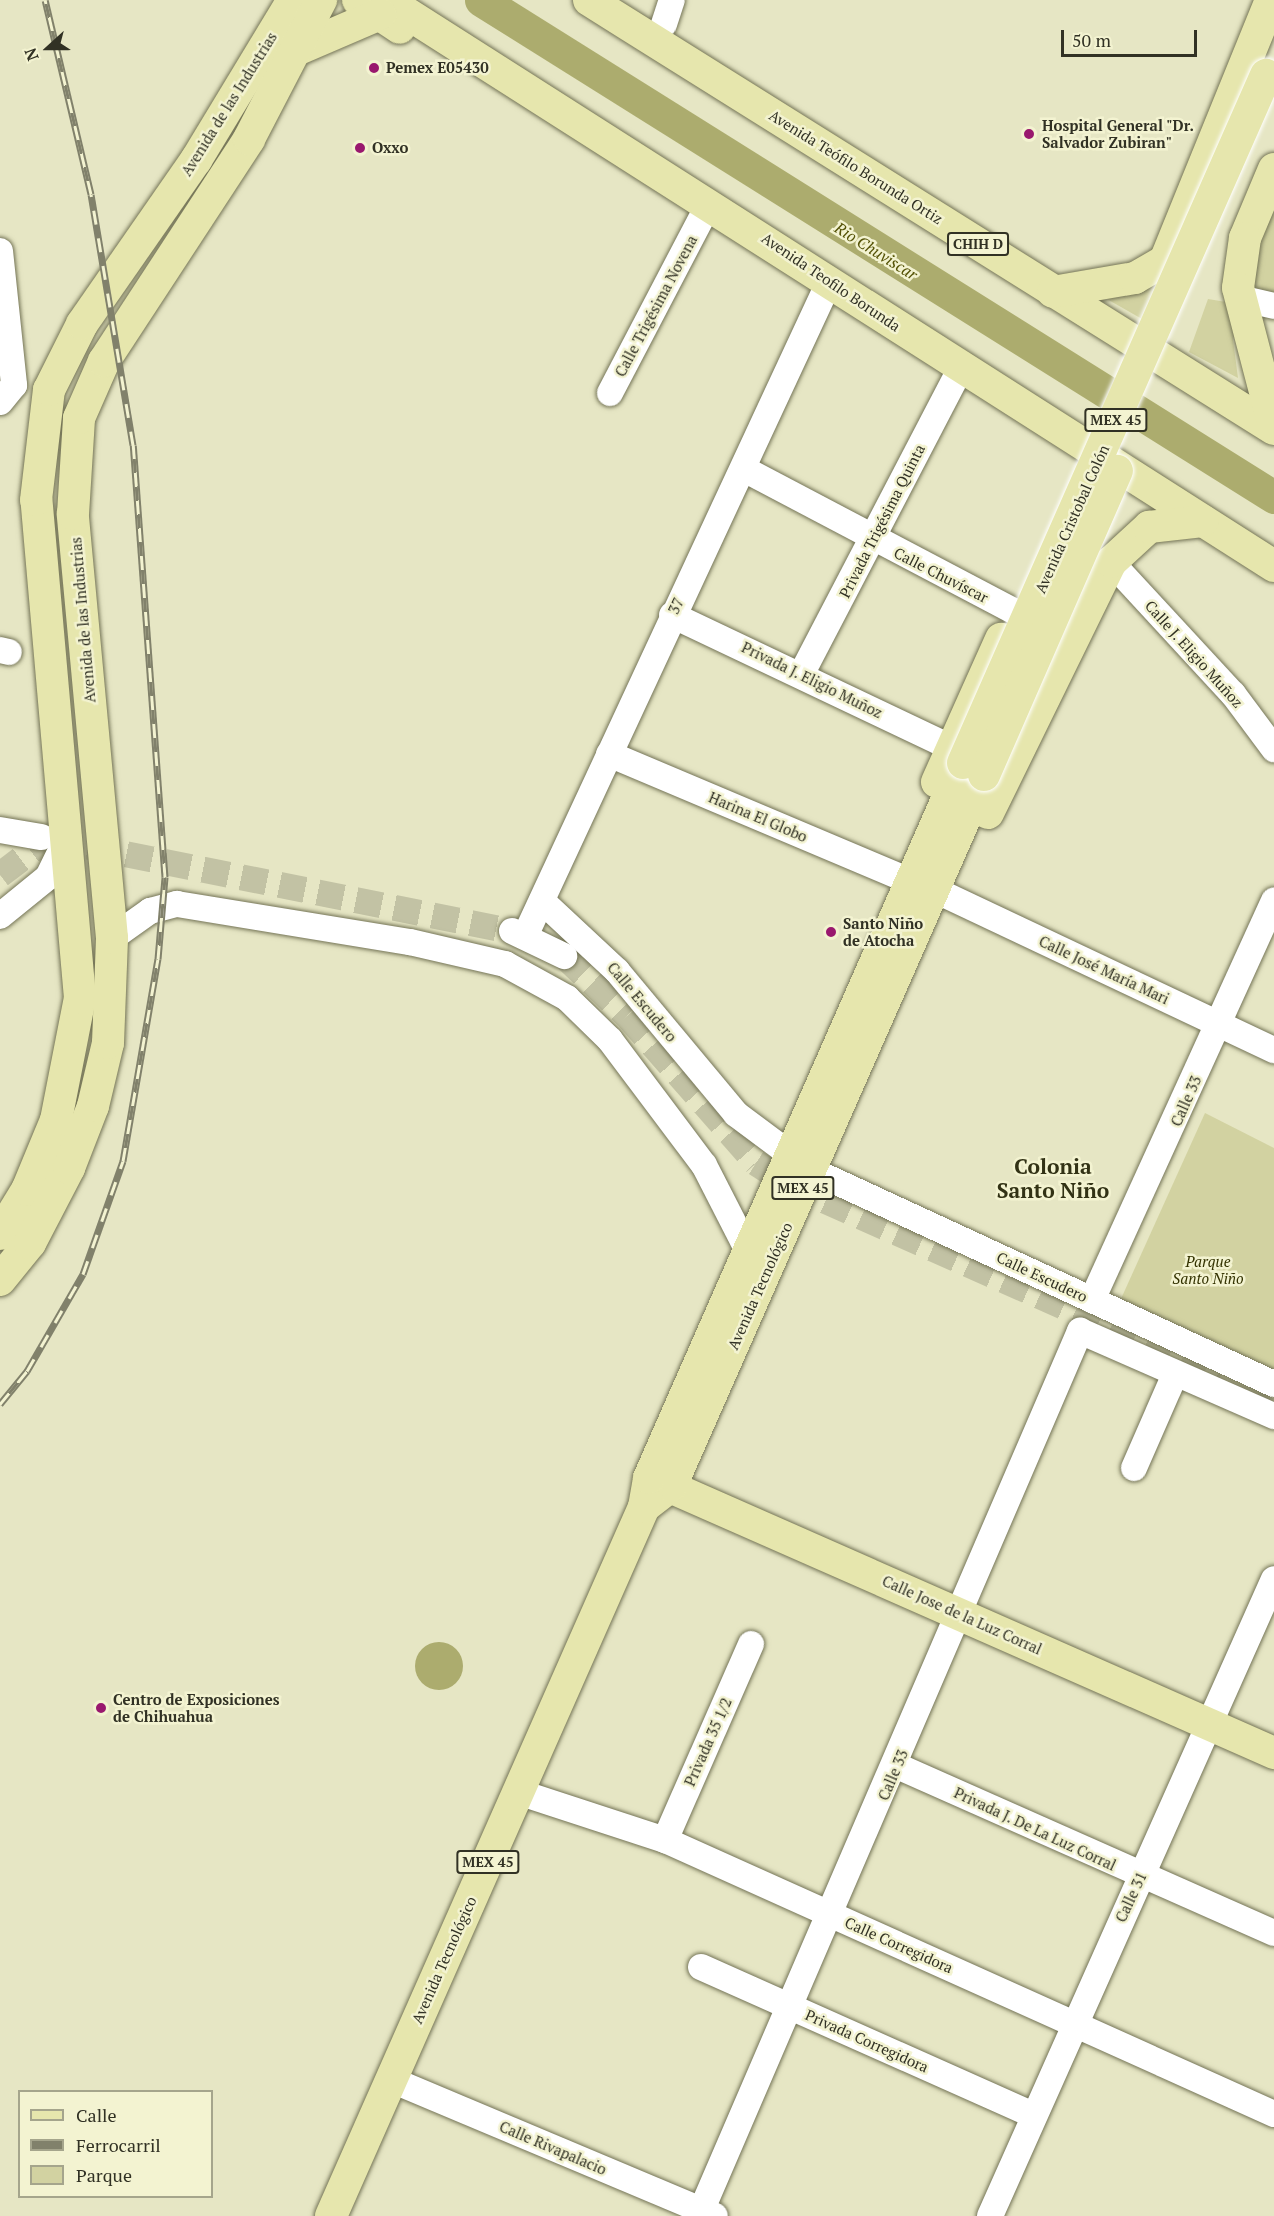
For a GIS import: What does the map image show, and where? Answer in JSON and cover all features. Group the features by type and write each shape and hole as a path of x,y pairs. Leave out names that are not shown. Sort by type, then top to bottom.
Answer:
{"main road":[{"name":"Avenida de las Industrias","path":"0,1280 47,1212 93,1106 108,1042 112,938 74,514 79,418 104,360 249,139 321,0"},
{"name":"Avenida Teófilo Borunda Ortiz","path":"590,0 1053,292 1274,427"},
{"path":"629,0 668,12 778,117"},
{"path":"1053,292 1141,277 1165,261 1272,0"},
{"name":"Avenida de las Industrias","path":"0,1234 27,1190 56,1120 74,1045 80,998 55,835 36,500 49,390 82,324 196,160 288,4"},
{"path":"294,51 379,7 701,219 758,249 793,256"},
{"name":"Avenida Teofilo Borunda","path":"379,7 750,227 960,369 1085,445 1274,567"},
{"name":"Avenida Cristobal Colón","path":"924,877 966,762 1270,65"},
{"name":"Avenida Cristobal Colón","path":"966,762 1274,113"},
{"path":"1274,169 1245,238 1240,298 1274,427"},
{"path":"924,877 918,824 966,762 1013,611 1085,445"},
{"path":"924,877 977,835 1111,562 1149,527 1203,520"},
{"name":"Avenida Tecnológico","path":"331,2216 518,1792 801,1163 924,877"},
{"name":"Avenida Tecnológico","path":"655,1490 748,1251 801,1163"},
{"name":"Calle Jose de la Luz Corral","path":"655,1490 961,1615 1274,1753"}],"street":[{"name":"Calle Trigésima Novena","path":"610,393 701,219"},
{"path":"0,402 14,386 1,264"},
{"name":"37","path":"564,956 519,932 542,901 672,615 744,469 830,280"},
{"path":"1240,298 1274,306"},
{"name":"Privada Trigésima Quinta","path":"802,673 960,369"},
{"name":"Calle Chuvíscar","path":"744,469 872,541 1013,611"},
{"name":"Calle J. Eligio Muñoz","path":"1111,562 1233,694 1274,749"},
{"name":"Privada J. Eligio Muñoz","path":"672,615 802,673 966,762"},
{"name":"Harina El Globo","path":"609,754 924,877"},
{"path":"0,830 55,835 48,877 0,916"},
{"name":"Calle José María Mari","path":"924,877 1274,1050"},
{"name":"Calle 33","path":"1092,1300 1221,1024 1274,900"},
{"name":"Calle Escudero","path":"542,901 617,971 736,1114 801,1163 1274,1384"},
{"path":"112,938 150,911 177,904 410,942 505,964 567,998 609,1040 704,1165 748,1251"},
{"name":"Calle 33","path":"705,2214 1080,1331 1175,1374"},
{"path":"1134,1468 1175,1374 1274,1416"},
{"path":"1220,1376 1274,1401"},
{"name":"Calle 31","path":"990,2216 1074,2022 1274,1579"},
{"name":"Privada 35 1/2","path":"665,1840 751,1644"},
{"name":"Privada J. De La Luz Corral","path":"897,1766 1140,1877 1274,1932"},
{"name":"Calle Corregidora","path":"518,1792 665,1840 1074,2022 1274,2114"},
{"name":"Privada Corregidora","path":"701,1966 1034,2115"},
{"name":"Calle Rivapalacio","path":"392,2080 705,2214"}],"green space":[{"path":"1274,166 1274,305 1254,303 1241,236"},
{"path":"1160,276 1142,319 1077,282"},
{"path":"1208,299 1226,302 1237,324 1233,340 1238,378 1189,352"},
{"name":"Parque Santo Niño","path":"1205,1113 1274,1148 1274,1375 1120,1301"}],"shaded area":[{"path":"434,1642 444,1642 456,1649 463,1661 463,1671 456,1683 444,1690 434,1690 419,1679 415,1671 415,1661 426,1646"}],"waterway":[{"name":"Rio Chuviscar","path":"481,0 1274,497"}],"tunnel":[{"path":"0,875 49,838"},
{"path":"50,839 512,931"},
{"path":"564,956 627,1016 756,1163 790,1185 1220,1376"}],"railway":[{"path":"0,1404 27,1371 83,1274 123,1161 158,959 165,877 133,445 91,194 45,0"}],"place":[{"name":"Pemex E05430","path":"374,68"},
{"name":"Hospital General \"Dr. Salvador Zubiran\"","path":"1029,134"},
{"name":"Oxxo","path":"360,148"},
{"name":"Santo Niño de Atocha","path":"831,932"},
{"name":"Centro de Exposiciones de Chihuahua","path":"101,1708"}],"district":[{"name":"Colonia Santo Niño","path":"1053,1178"}]}
